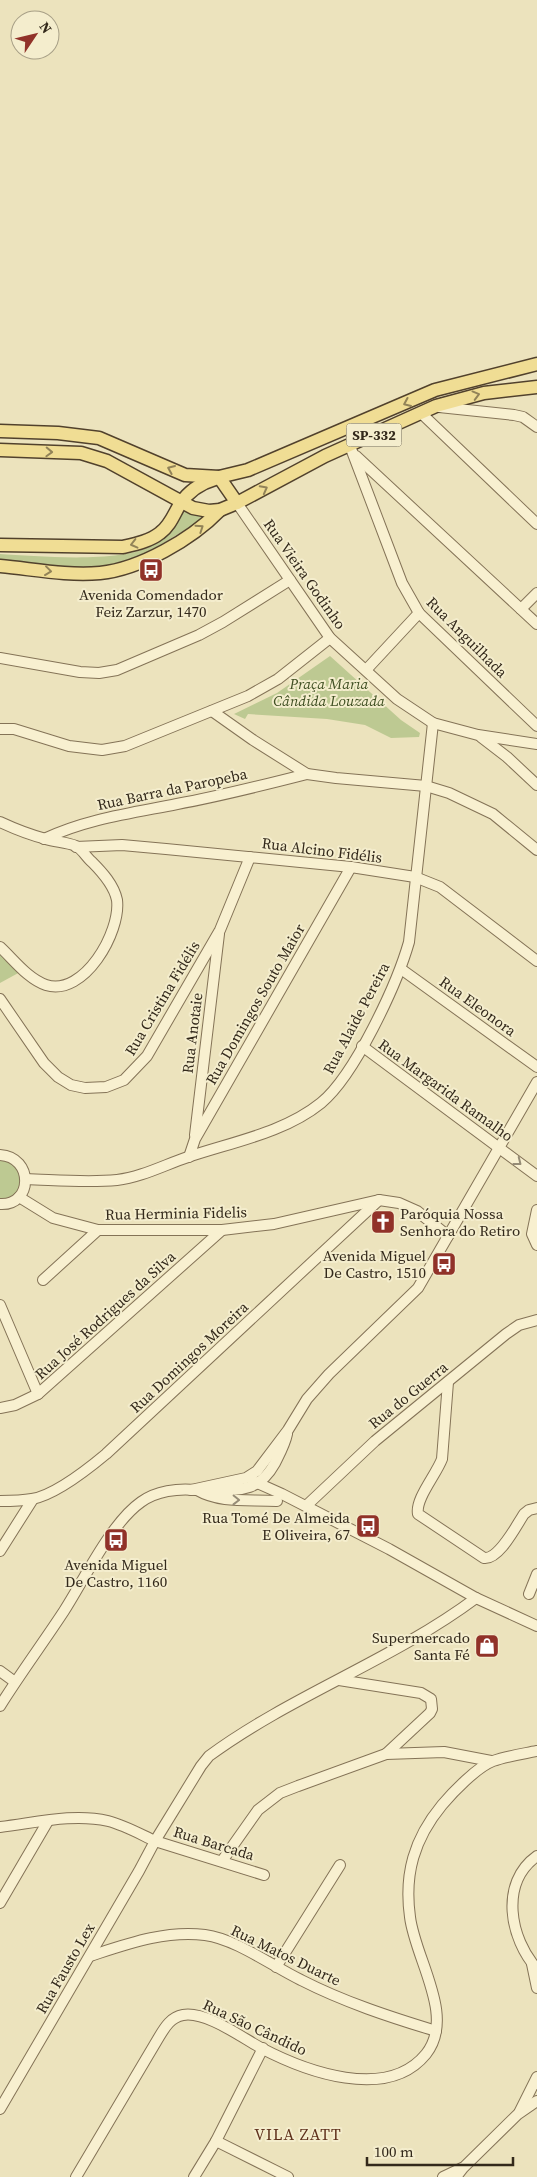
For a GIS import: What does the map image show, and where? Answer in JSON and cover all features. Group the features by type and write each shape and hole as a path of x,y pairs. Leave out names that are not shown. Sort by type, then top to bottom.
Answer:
{"main road":[{"name":"SP-332","path":"0,431 58,433 99,438 185,475 219,478 248,470 436,390 537,364"},
{"name":"SP-332","path":"0,450 92,455 143,480 181,503 203,511 220,510 237,504 325,456 353,451 436,406 484,393 537,387"},
{"path":"0,545 123,547 142,542 160,534 181,503 203,483 219,478 237,504"},
{"path":"0,566 65,573 100,573 128,567 162,551 206,524 220,510"},
{"path":"153,537 162,551"}],"street":[{"path":"436,406 514,415 523,417 537,427"},
{"path":"422,414 537,524"},
{"path":"353,451 537,624"},
{"name":"Rua Anguilhada","path":"353,451 402,583 419,613 537,726"},
{"name":"Rua Vieira Godinho","path":"237,504 330,638 397,699 433,724 478,735 537,744"},
{"path":"0,658 80,672 99,673 117,670 207,630 290,580"},
{"path":"521,609 537,593"},
{"path":"366,670 419,613"},
{"path":"0,729 14,729 69,746 102,750 125,746 248,696 278,679 330,638"},
{"path":"212,711 307,774 426,786 466,800 493,814 537,850"},
{"name":"Rua Alaide Pereira","path":"26,1179 117,1180 140,1176 188,1157 212,1151 269,1130 297,1118 322,1102 343,1078 362,1046 401,968 408,942 433,724"},
{"path":"478,735 507,757 537,785"},
{"name":"Rua Barra da Paropeba","path":"44,839 65,829 90,822 220,796 307,774"},
{"name":"Rua Alcino Fidélis","path":"0,822 44,839 76,846 122,845 351,868 415,877 440,887 537,961"},
{"path":"0,947 36,981 48,986 59,987 68,985 87,973 109,937 116,917 117,900 112,887 103,874 76,846"},
{"name":"Rua Cristina Fidélis","path":"0,999 44,1063 58,1077 71,1085 85,1088 106,1087 124,1080 147,1056 220,930 250,857"},
{"name":"Rua Domingos Souto Maior","path":"188,1157 195,1139 351,868"},
{"name":"Rua Anotaie","path":"195,1139 220,930"},
{"name":"Rua Eleonora","path":"401,968 537,1067"},
{"name":"Rua Margarida Ramalho","path":"362,1046 537,1176"},
{"path":"194,1490 210,1484 233,1482 246,1478 262,1465 288,1430 307,1399 329,1374 418,1288 537,1082"},
{"path":"0,1155 17,1161 22,1167 26,1179 19,1197 12,1202 0,1204"},
{"name":"Rua Herminia Fidelis","path":"19,1197 53,1218 98,1230 222,1230 274,1224 379,1200 400,1203 417,1211 448,1236"},
{"name":"Rua Domingos Moreira","path":"0,1501 34,1499 69,1483 106,1454 379,1200"},
{"path":"537,1210 532,1234 537,1245"},
{"path":"43,1280 98,1230"},
{"name":"Rua José Rodrigues da Silva","path":"0,1408 15,1405 38,1394 222,1230"},
{"path":"0,1305 38,1394"},
{"name":"Rua do Guerra","path":"306,1506 369,1446 420,1403 506,1334 519,1325 537,1320"},
{"path":"448,1382 442,1459 438,1471 420,1500 417,1508 418,1514 449,1537 488,1559 497,1553 524,1514 529,1510 537,1508"},
{"path":"0,1706 107,1541 129,1512 154,1494 168,1491 245,1489 259,1484 269,1474 285,1444 288,1430"},
{"path":"246,1478 306,1506 389,1549 476,1598 537,1626"},
{"path":"233,1482 245,1489 277,1501"},
{"path":"194,1490 209,1497 221,1499 277,1501 306,1506"},
{"path":"0,1551 34,1499"},
{"path":"529,1594 537,1574"},
{"name":"Rua Fausto Lex","path":"0,2109 155,1841 209,1756 278,1712 339,1680 445,1619 476,1598"},
{"path":"0,1671 15,1682"},
{"path":"339,1680 421,1693 431,1699 432,1709 430,1713 386,1754"},
{"name":"Rua São Cândido","path":"76,2177 159,2037 171,2020 182,2015 199,2016 312,2070 343,2077 372,2080 389,2077 415,2064 430,2048 436,2031 438,2014 414,1938 410,1917 409,1874 415,1848 431,1820 452,1794 491,1762 537,1751"},
{"path":"222,1862 246,1827 268,1801 298,1786 386,1754 444,1752 491,1762"},
{"name":"Rua Barcada","path":"0,1827 82,1817 96,1818 122,1826 155,1841 264,1875"},
{"path":"0,1903 48,1821"},
{"path":"537,1856 522,1871 512,1899 515,1927 534,1967 537,1988"},
{"path":"276,1967 340,1865"},
{"name":"Rua Matos Duarte","path":"90,1956 150,1938 183,1934 206,1935 226,1941 332,1994 389,2017 436,2031"},
{"path":"194,2177 216,2141 263,2048"},
{"path":"518,2114 537,2077"},
{"path":"456,2177 518,2114 537,2101"},
{"path":"216,2141 288,2177"},
{"path":"443,2177 463,2168"}],"green space":[{"path":"182,509 189,513 211,514 147,553 123,562 92,570 0,562 0,554 100,557 139,551 153,545 162,538"},
{"name":"Praça Maria Cândida Louzada","path":"330,656 401,720 420,733 419,737 391,738 365,725 327,719 248,714 245,719 234,714 277,693"},
{"path":"0,948 22,971 0,983"},
{"path":"5,1159 17,1166 22,1183 13,1195 0,1199 0,1160"}],"place":[{"name":"Avenida Comendador Feiz Zarzur, 1470","path":"151,570"},
{"name":"Paróquia Nossa Senhora do Retiro","path":"383,1222"},
{"name":"Avenida Miguel De Castro, 1510","path":"444,1264"},
{"name":"Rua Tomé De Almeida E Oliveira, 67","path":"368,1526"},
{"name":"Avenida Miguel De Castro, 1160","path":"116,1540"},
{"name":"Supermercado Santa Fé","path":"487,1646"}],"district":[{"name":"VILA ZATT","path":"298,2134"}]}
